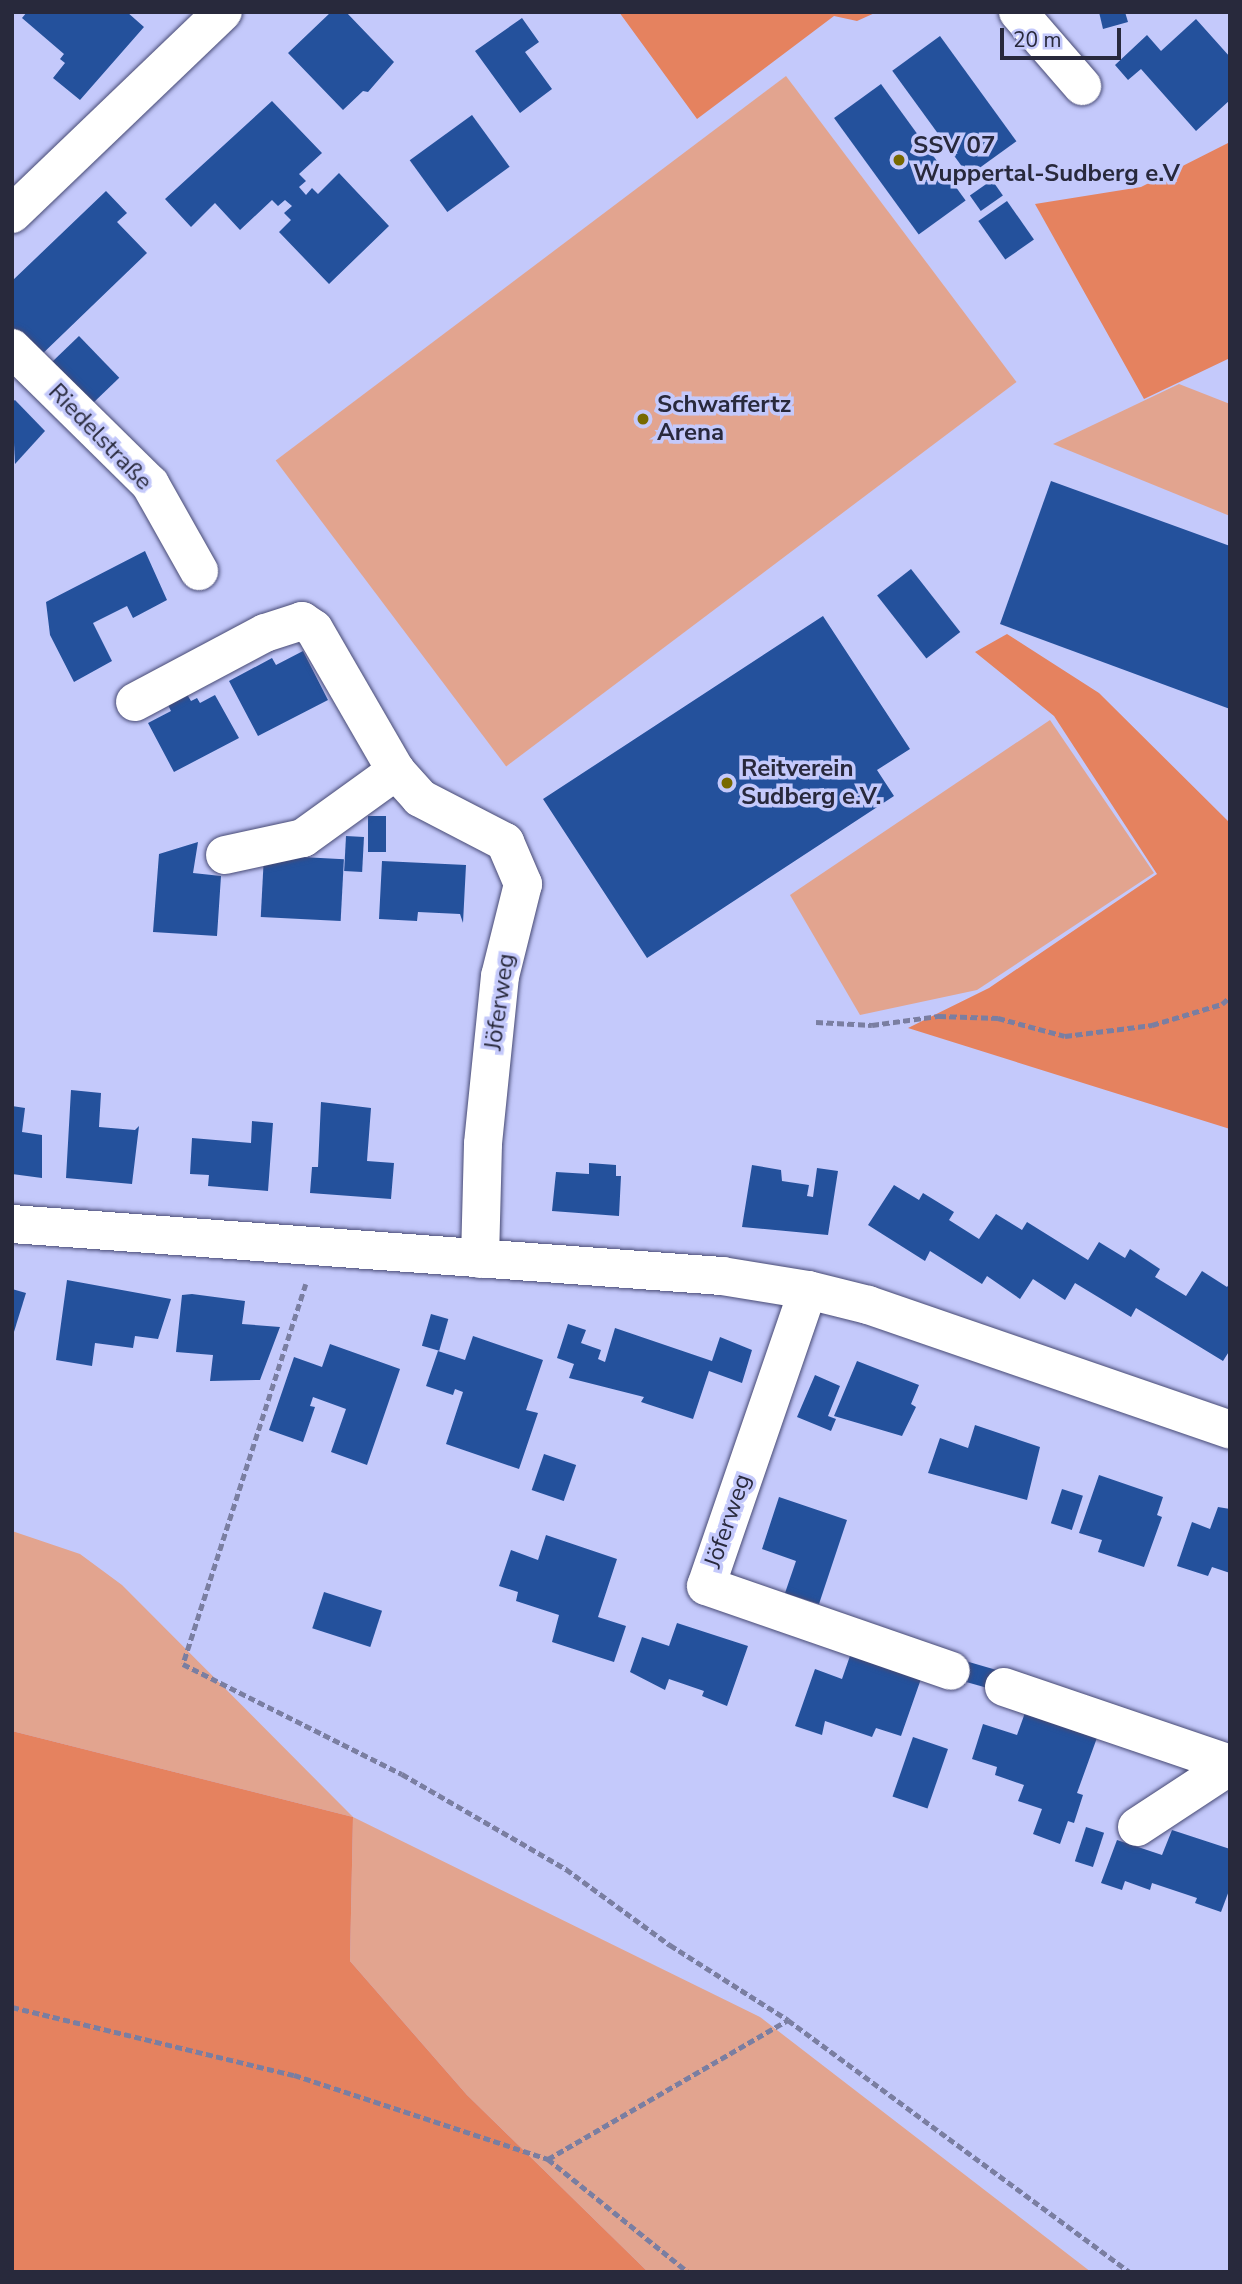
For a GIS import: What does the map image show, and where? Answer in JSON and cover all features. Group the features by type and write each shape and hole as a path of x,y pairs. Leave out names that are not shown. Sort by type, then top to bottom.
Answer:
{"street":[{"path":"12,214 223,12"},
{"path":"1018,12 1082,86"},
{"name":"Riedelstraße","path":"12,348 150,484 199,570"},
{"name":"Jöferweg","path":"135,702 265,633 302,621 314,629 396,771 420,798 505,842 523,884 500,976 483,1144 480,1259"},
{"path":"225,855 303,838 396,771"},
{"path":"12,1224 722,1276 808,1290 868,1305 1230,1430"},
{"name":"Jöferweg","path":"808,1290 706,1586 951,1671"},
{"path":"1004,1687 1230,1765"},
{"path":"1138,1827 1230,1765"}],"path":[{"path":"816,1022 872,1025 939,1016 998,1018 1065,1036 1152,1025 1222,1004 1230,997"},
{"path":"318,1247 183,1664 402,1774 566,1869 670,1945 788,2020 1130,2272"},
{"path":"12,2007 294,2075 548,2159 688,2272"},
{"path":"548,2159 788,2020"}],"shaded area":[{"path":"619,12 877,12 857,21 834,16 697,119"},
{"name":"Schwaffertz Arena","path":"786,76 1016,382 506,766 276,461"},
{"path":"1230,142 1230,358 1144,399 1035,204 1141,187"},
{"path":"1179,384 1230,404 1230,516 1053,444"},
{"path":"1007,634 1099,693 1230,823 1230,1129 908,1028 989,988 1157,874 1054,716 975,652"},
{"path":"1050,720 1154,873 977,990 860,1015 790,895"},
{"path":"12,1531 80,1554 122,1585 353,1817 12,1731"},
{"path":"12,1731 353,1817 350,1961 467,2095 648,2272 12,2272"},
{"path":"353,1817 760,2017 1091,2272 648,2272 467,2095 350,1961"}],"building":[{"path":"27,12 127,12 144,27 80,100 53,78 65,63 60,59 64,54 22,18"},
{"path":"331,12 346,12 394,62 368,92 363,91 343,110 288,53"},
{"path":"1099,12 1125,12 1128,22 1103,29"},
{"path":"522,18 539,42 525,52 552,89 520,113 475,51"},
{"path":"1196,19 1230,57 1230,100 1196,131 1141,69 1128,80 1115,65 1147,35 1161,51"},
{"path":"940,36 1016,141 969,176 892,71"},
{"name":"SSV 07 Wuppertal-Sudberg e.V","path":"881,84 966,200 919,235 834,118"},
{"path":"272,101 322,153 299,174 306,181 299,187 306,195 312,188 318,194 339,173 389,226 329,284 279,232 291,220 284,213 292,206 285,200 278,206 272,200 240,230 215,203 191,227 165,199"},
{"path":"472,115 510,167 447,212 410,160"},
{"path":"992,180 1003,196 981,211 970,195"},
{"path":"106,191 127,213 117,222 147,253 37,359 12,333 12,281"},
{"path":"1007,201 1034,240 1005,260 978,221"},
{"path":"79,336 119,378 91,405 51,363"},
{"path":"15,400 45,431 15,464 12,402"},
{"path":"1051,481 1230,546 1230,709 1000,624"},
{"path":"145,551 167,600 133,618 127,606 93,623 112,661 74,682 50,635 46,602"},
{"path":"911,569 960,632 926,659 877,595"},
{"name":"Reitverein Sudberg e.V.","path":"823,616 910,749 877,770 894,796 647,958 543,799"},
{"path":"303,651 328,700 258,736 229,681 272,658 276,665"},
{"path":"185,691 191,701 197,698 200,703 215,695 239,738 174,772 148,723 171,711 166,701"},
{"path":"368,816 386,816 386,852 368,852"},
{"path":"346,836 364,837 362,872 344,871"},
{"path":"198,842 193,873 221,876 217,936 153,932 159,854"},
{"path":"264,855 344,859 341,921 261,917"},
{"path":"382,861 466,865 463,923 460,914 418,912 417,921 379,919"},
{"path":"71,1090 101,1093 99,1127 135,1130 139,1126 132,1184 66,1178"},
{"path":"321,1102 371,1108 367,1161 394,1163 391,1199 310,1193 312,1167 318,1167"},
{"path":"12,1106 25,1108 22,1132 42,1135 42,1178 12,1174"},
{"path":"252,1121 273,1123 268,1191 208,1186 209,1175 190,1174 192,1138 251,1143"},
{"path":"589,1163 616,1165 616,1176 621,1176 619,1216 552,1211 556,1172 589,1174"},
{"path":"752,1165 781,1170 782,1181 809,1185 807,1196 813,1197 817,1168 838,1171 828,1235 742,1227"},
{"path":"894,1185 919,1200 923,1193 954,1212 949,1220 979,1239 996,1214 1022,1230 1027,1222 1088,1260 1099,1242 1125,1258 1130,1249 1160,1269 1155,1277 1186,1296 1202,1271 1227,1287 1230,1283 1230,1350 1223,1361 1136,1308 1131,1317 1075,1283 1065,1300 1033,1279 1020,1299 987,1276 982,1284 930,1251 925,1261 868,1225"},
{"path":"67,1280 171,1299 158,1339 135,1336 133,1348 95,1343 92,1366 56,1360"},
{"path":"12,1289 26,1293 13,1335 12,1335"},
{"path":"182,1295 245,1301 242,1324 280,1327 260,1380 210,1381 213,1355 176,1352"},
{"path":"431,1314 448,1319 439,1351 422,1346"},
{"path":"568,1324 586,1330 581,1343 601,1350 598,1359 605,1362 615,1328 712,1361 720,1337 752,1350 742,1383 709,1371 693,1419 641,1402 644,1397 569,1378 574,1364 557,1358"},
{"path":"473,1336 543,1360 526,1410 538,1413 519,1469 446,1444 463,1392 455,1389 453,1395 426,1386 438,1351 465,1360"},
{"path":"330,1344 400,1369 367,1465 331,1452 346,1409 313,1397 310,1406 315,1407 303,1442 269,1430 294,1357 322,1367"},
{"path":"857,1361 919,1385 911,1404 916,1407 902,1436 834,1416"},
{"path":"815,1375 840,1386 828,1416 836,1419 831,1431 797,1417"},
{"path":"975,1425 1040,1447 1027,1500 928,1473 940,1438 968,1448"},
{"path":"544,1454 576,1465 564,1501 532,1490"},
{"path":"1099,1475 1163,1497 1157,1515 1162,1517 1144,1567 1098,1552 1102,1540 1079,1533"},
{"path":"1062,1489 1083,1496 1072,1530 1051,1523"},
{"path":"779,1497 847,1520 819,1604 785,1593 796,1561 762,1549"},
{"path":"1218,1507 1230,1509 1230,1573 1212,1567 1208,1576 1177,1566 1192,1522 1210,1529"},
{"path":"546,1535 617,1559 598,1617 626,1626 614,1662 552,1642 559,1615 516,1601 518,1592 499,1586 511,1550 538,1560"},
{"path":"324,1592 382,1611 370,1647 312,1628"},
{"path":"677,1623 748,1646 727,1706 702,1696 704,1691 669,1679 665,1690 630,1672 642,1637 669,1646"},
{"path":"851,1653 922,1676 901,1736 876,1728 872,1737 825,1721 822,1735 795,1726 815,1669 842,1679"},
{"path":"962,1660 996,1670 990,1689 956,1679"},
{"path":"1026,1710 1098,1735 1077,1793 1083,1795 1074,1823 1068,1821 1060,1844 1033,1834 1042,1809 1018,1801 1024,1785 995,1775 997,1767 972,1759 983,1724 1017,1735"},
{"path":"913,1737 948,1749 927,1809 892,1797"},
{"path":"1086,1827 1104,1833 1093,1867 1075,1861"},
{"path":"1172,1830 1230,1849 1230,1888 1221,1912 1195,1903 1197,1898 1152,1883 1150,1890 1125,1881 1122,1890 1101,1883 1117,1840 1162,1855"}],"place":[{"name":"SSV 07 Wuppertal-Sudberg e.V","path":"899,160"},
{"name":"Schwaffertz Arena","path":"643,419"},
{"name":"Reitverein Sudberg e.V.","path":"727,783"}]}
